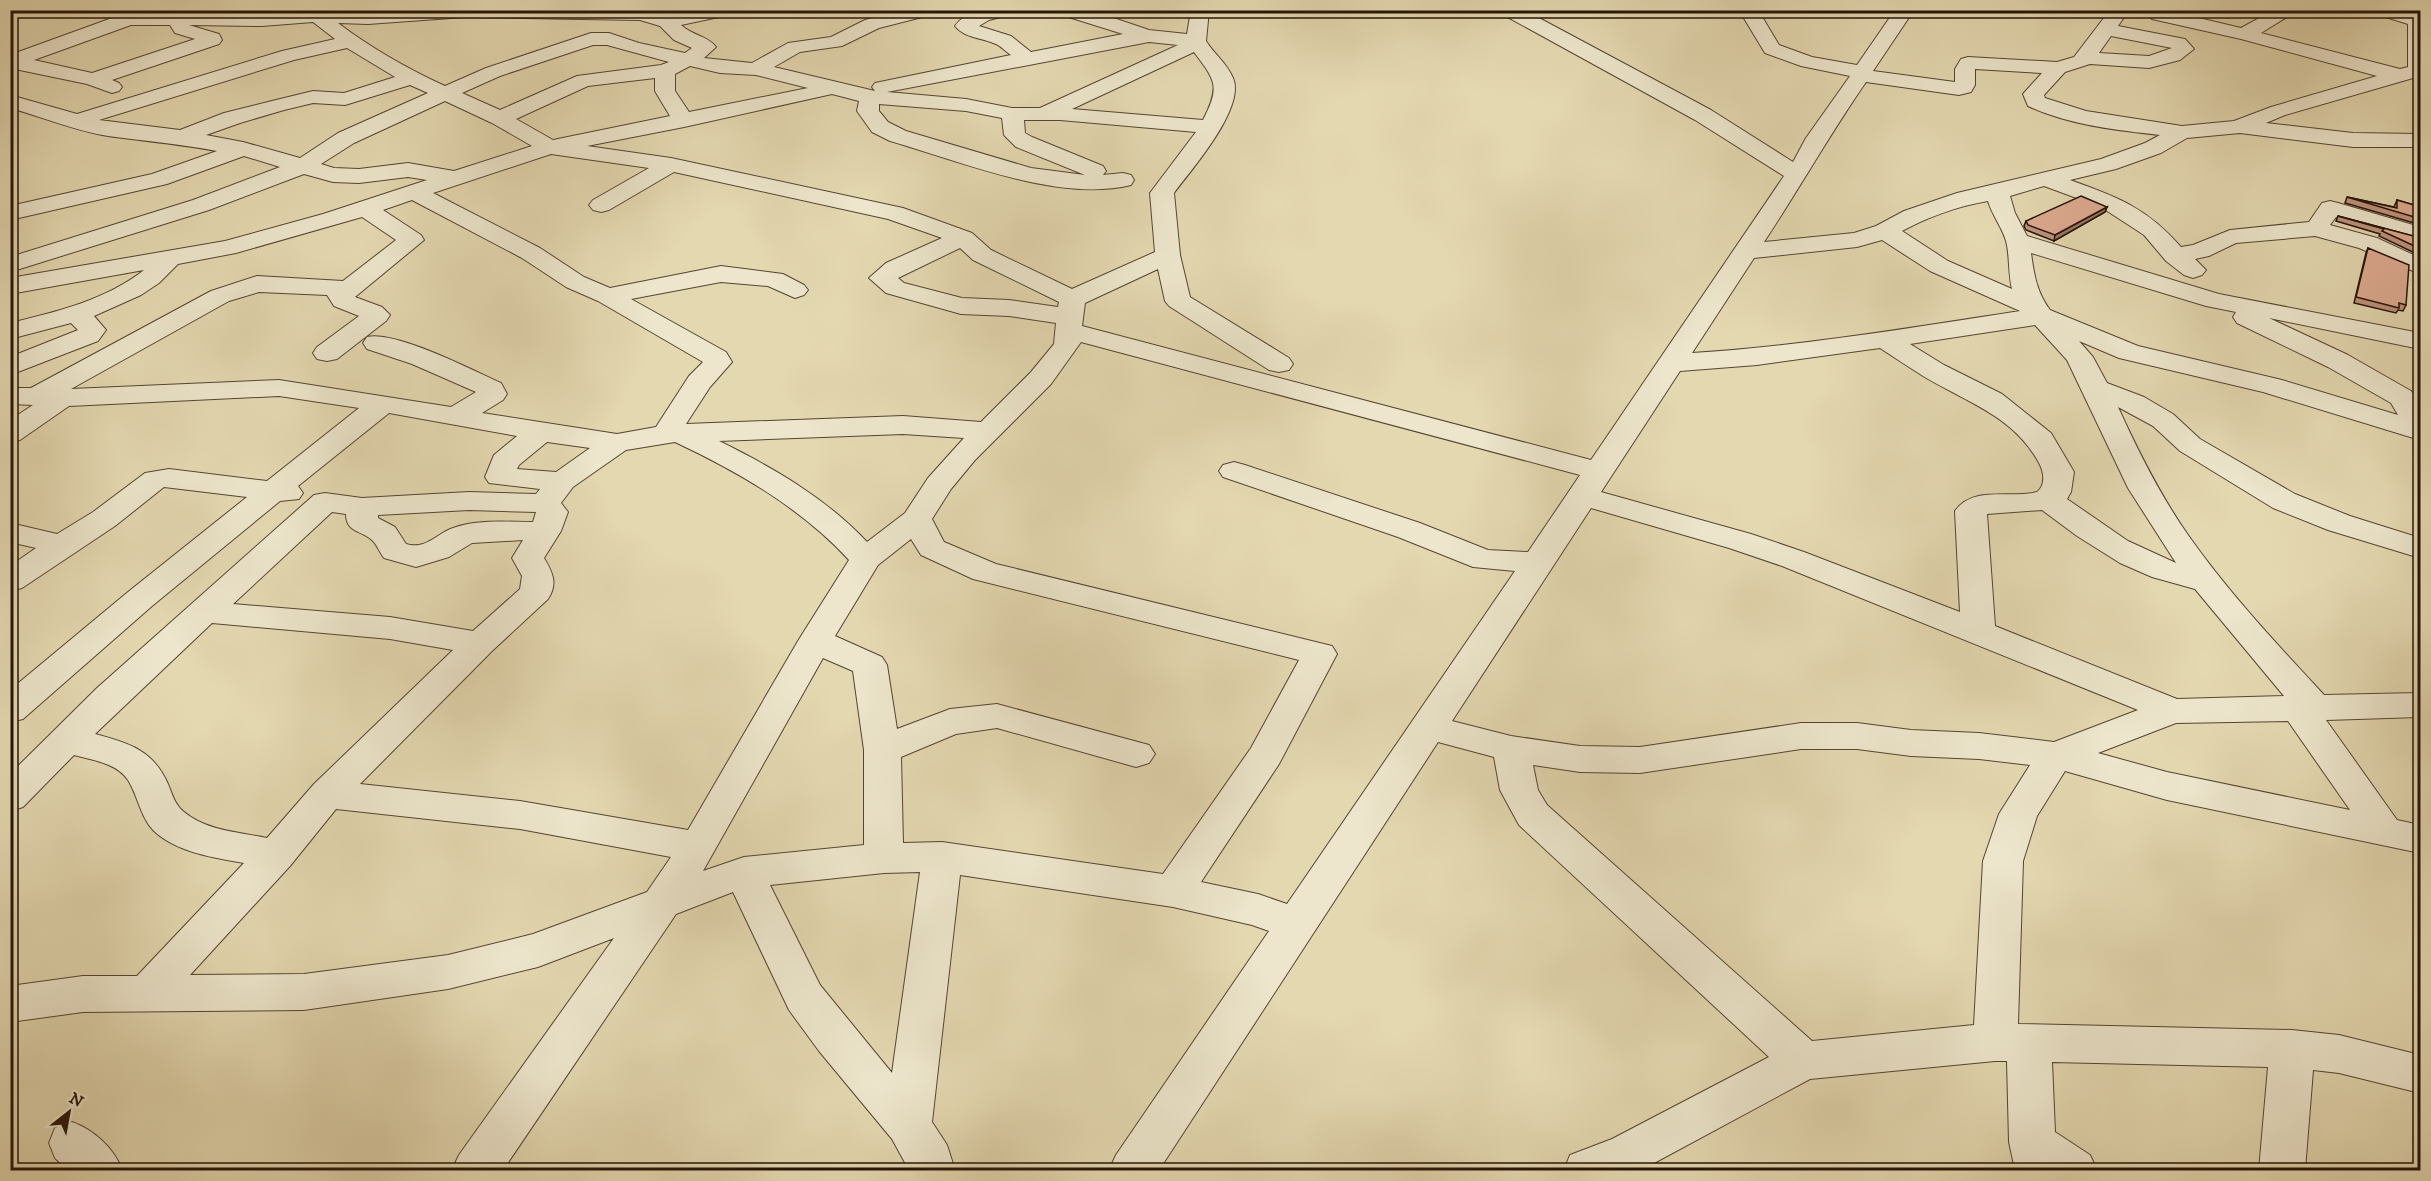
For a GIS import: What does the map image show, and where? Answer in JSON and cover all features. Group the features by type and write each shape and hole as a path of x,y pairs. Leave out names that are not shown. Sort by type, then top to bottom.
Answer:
{"street":[{"path":"12,62 151,10"},
{"path":"667,22 726,10"},
{"path":"756,69 795,47 836,42 872,24 927,10"},
{"path":"1005,10 982,16 965,26 1004,40 1033,58 1057,90"},
{"path":"1066,10 1149,36"},
{"path":"1509,10 1703,115 1797,174"},
{"path":"1748,10 1772,49 1808,62 1959,90 1964,88 1963,74 1968,63 2058,68 2081,61 2120,10"},
{"path":"1133,1170 1797,174 1816,138 1905,10"},
{"path":"2151,10 2159,15 2414,72"},
{"path":"2223,49 2224,44 2237,32 2289,10"},
{"path":"2383,10 2419,21 2414,72"},
{"path":"131,19 262,20 318,14 384,17 465,11 644,12 667,22 681,36 706,47 690,59 665,71 584,80 500,118"},
{"path":"948,12 982,16"},
{"path":"318,14 350,41 411,78 500,118 550,147 671,165 896,213 963,238 982,255 1071,316"},
{"path":"93,79 212,40 212,38 179,26 188,19"},
{"path":"2105,29 2178,44 2202,46"},
{"path":"10,286 171,259 257,240 365,208 453,177 550,147 684,121 853,94 1149,36 1197,32"},
{"path":"1044,114 1057,90 1197,32"},
{"path":"1197,32 1210,60 1225,84 1223,98 1197,148 1162,193 1168,255 1178,301 1279,364"},
{"path":"10,265 201,205 303,166 346,138 493,72 591,39 609,39 634,48 720,67 756,69 853,94 966,105 1012,114 1060,114 1209,127"},
{"path":"75,121 136,100 289,55 350,41"},
{"path":"2086,57 2131,63 2165,61 2184,49 2178,44"},
{"path":"12,62 93,79 136,100"},
{"path":"2058,68 2033,94 2035,102 2045,108 2097,119 2182,132 2238,127 2353,140 2421,141"},
{"path":"665,71 665,91 684,121"},
{"path":"2238,127 2278,111 2414,72"},
{"path":"181,137 232,118 279,105 313,97 345,99 411,78"},
{"path":"853,94 880,127 927,146 1029,175 1094,183 1123,180"},
{"path":"10,101 48,110 75,121 106,129 181,137 243,148 333,175 359,176 408,170 453,177"},
{"path":"1012,114 1015,135 1024,142 1090,170 1162,193"},
{"path":"1746,251 1857,240 1885,231 1935,207 2126,158 2182,132"},
{"path":"10,213 159,179 243,148"},
{"path":"601,205 671,165"},
{"path":"2047,179 2109,202 2133,216 2153,230 2175,256 2228,303 2401,397 2411,409 2417,430"},
{"path":"414,192 531,253 575,282 607,296 716,358 718,362 699,382 672,434"},
{"path":"1997,192 2003,213 2018,241 2021,274 2028,299 2079,357 2096,389 2110,424 2176,542 2306,708 2330,751 2403,836"},
{"path":"2316,229 2334,199 2421,235"},
{"path":"327,353 377,315 372,311 342,302 339,297 412,240 365,208"},
{"path":"2175,256 2200,251 2230,237 2264,232 2316,229 2368,243 2421,267"},
{"path":"1885,231 1939,266 2038,313 2129,352 2272,386 2417,430"},
{"path":"963,238 895,268 882,278 895,288 961,306 1009,308 1071,316 1591,484 1978,632 2173,711"},
{"path":"2018,241 2228,303 2421,341"},
{"path":"476,1170 662,904 698,847 815,641 866,558 916,519 939,484 1041,378 1066,345 1071,316 1168,255"},
{"path":"10,331 77,314 144,283 171,259"},
{"path":"607,296 721,274 774,279 795,290"},
{"path":"10,434 36,397 220,296 257,284 351,289"},
{"path":"1671,363 1756,357 1887,340 2038,313"},
{"path":"10,367 89,336 93,330 77,314"},
{"path":"1887,340 1934,371 1992,400 2041,439 2059,472 2056,492 2048,499 2031,503 1978,505 1971,511 1978,632"},
{"path":"376,343 422,358 491,389 493,394 456,416"},
{"path":"36,397 279,388 383,403 541,432 617,443 672,434 903,425 988,431"},
{"path":"2096,389 2134,403 2163,420 2190,445 2283,501 2339,523 2421,548"},
{"path":"10,710 140,599 383,403"},
{"path":"541,432 505,461 500,477 550,505"},
{"path":"672,434 738,462 779,487 828,521 866,558"},
{"path":"362,507 362,522 384,534 394,551 416,557 438,550 463,535 487,531 550,505 617,443"},
{"path":"1234,471 1409,530 1484,560 1538,562"},
{"path":"10,581 104,519 156,479 169,478 276,490 325,502 362,507 469,501 550,505"},
{"path":"2048,499 2084,528 2111,544 2162,570 2208,582"},
{"path":"10,796 110,697 325,502"},
{"path":"147,994 276,855 327,794 480,643 536,592 538,576 528,558 550,505"},
{"path":"916,519 932,548 986,572 1320,654 1266,755 1173,891"},
{"path":"10,532 62,545"},
{"path":"205,612 379,627 480,643"},
{"path":"815,641 870,665 882,750 884,858"},
{"path":"2073,1170 2035,1156 2012,1042 2003,861 2018,814 2056,755 2173,711 2421,705"},
{"path":"882,750 950,722 997,716 1137,754"},
{"path":"1429,727 1510,749 1580,759 1640,760 1801,736 1857,736 1911,743 1979,746 2056,755 2167,786 2403,836"},
{"path":"68,741 120,754 144,773 156,804 168,821 189,835 276,855"},
{"path":"1510,749 1519,790 1533,815 1803,1061"},
{"path":"327,794 520,815 698,847"},
{"path":"908,1125 942,857"},
{"path":"10,1004 83,994 304,992 448,972 538,950 744,872 884,858 942,857 1173,891 1258,910 1297,925"},
{"path":"744,872 809,1004 908,1125 930,1160 932,1170"},
{"path":"1587,1170 1629,1154 1803,1061 2012,1042 2292,1049 2339,1054 2421,1074"},
{"path":"2282,1170 2292,1049"}],"building":[{"path":"2081,196 2107,207 2055,235 2028,225 2026,221"},
{"path":"2347,197 2397,208 2397,200 2421,207 2421,219"},
{"path":"2338,216 2421,238 2421,249 2382,231 2384,229"},
{"path":"2368,248 2409,265 2406,305 2399,303 2399,308 2356,297"}]}
